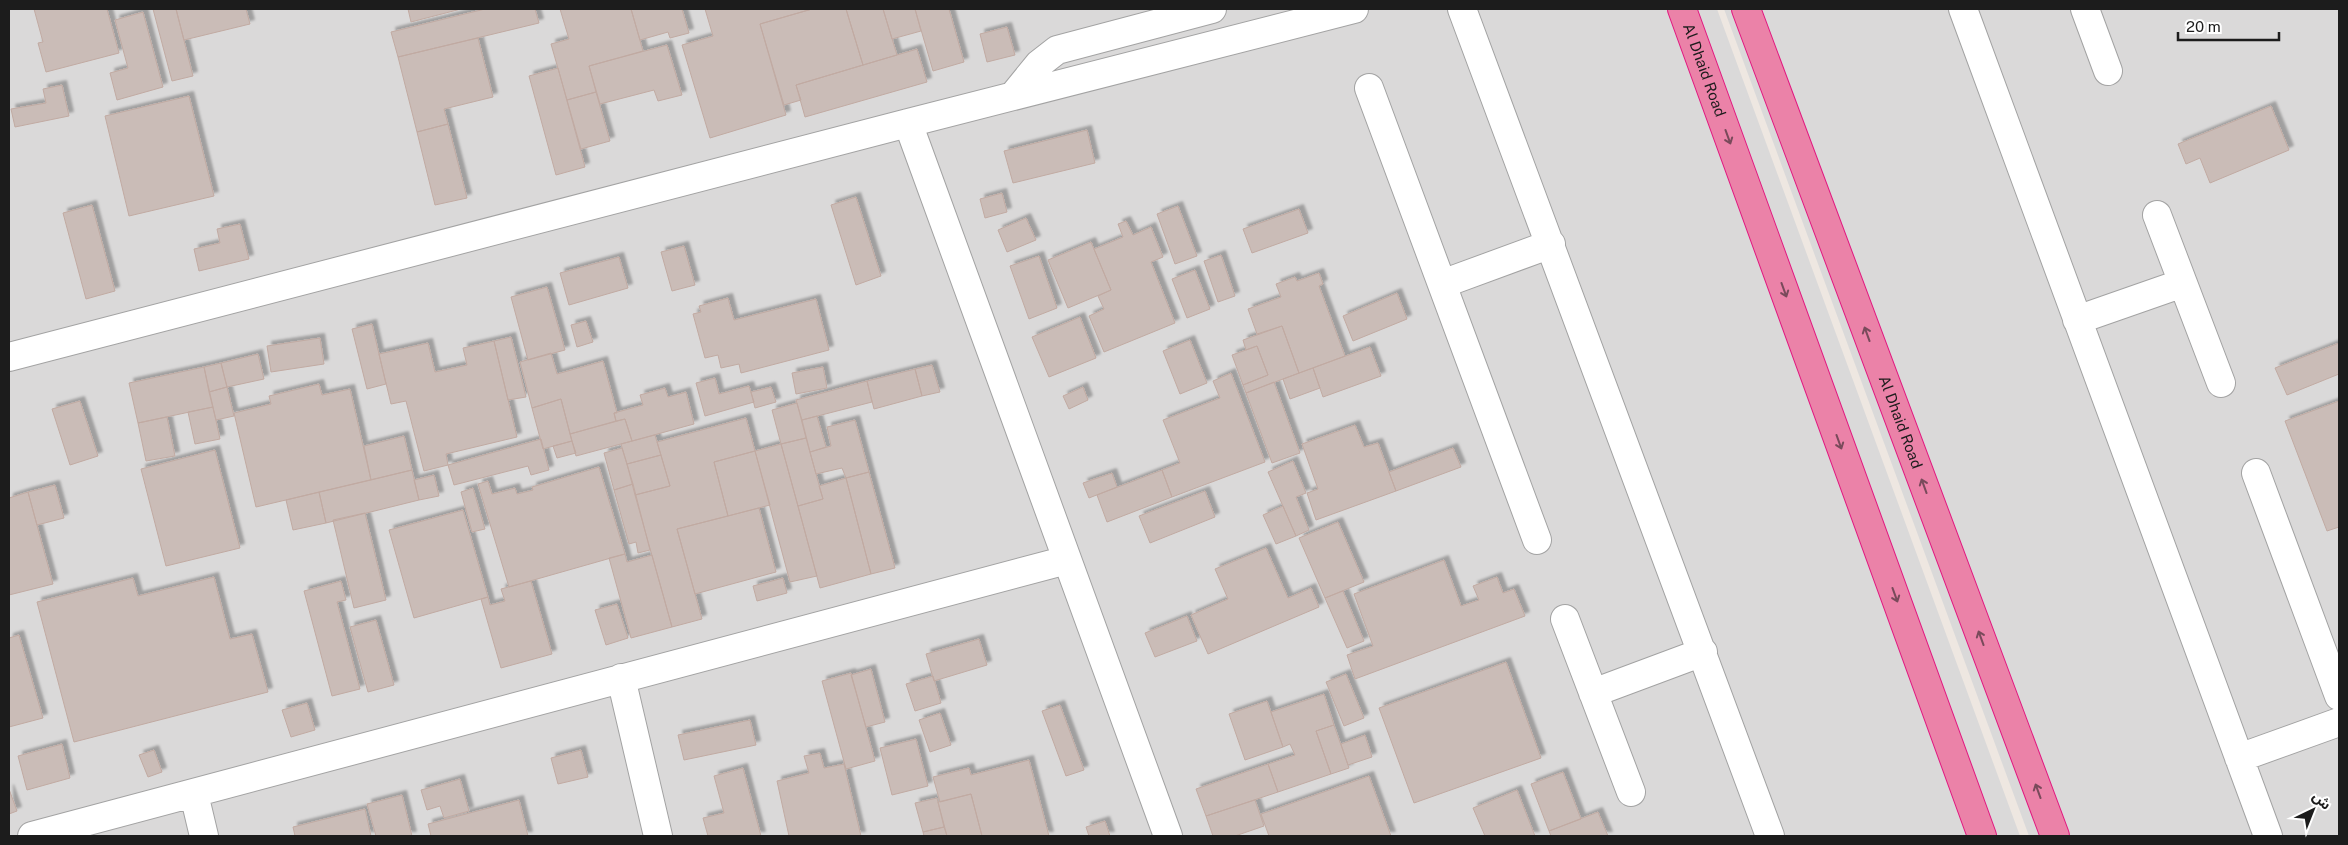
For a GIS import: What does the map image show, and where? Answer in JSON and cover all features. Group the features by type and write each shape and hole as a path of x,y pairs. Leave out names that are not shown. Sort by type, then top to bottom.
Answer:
{"highway":[{"name":"Al Dhaid Road","path":"1682,9 1982,836"},
{"name":"Al Dhaid Road","path":"1746,9 2055,836"}],"street":[{"path":"1013,96 1039,64 1057,50 1212,9"},
{"path":"10,350 1013,96 1281,17 1354,9"},
{"path":"1462,9 1770,836"},
{"path":"1963,9 2268,836"},
{"path":"2085,9 2108,71"},
{"path":"1369,88 1537,540"},
{"path":"908,123 1168,836"},
{"path":"2157,215 2221,382"},
{"path":"1442,284 1551,244"},
{"path":"2077,320 2183,283"},
{"path":"2256,473 2339,696"},
{"path":"32,836 1067,560"},
{"path":"1565,619 1631,792"},
{"path":"1593,693 1703,652"},
{"path":"621,678 658,836"},
{"path":"2239,758 2339,722"},
{"path":"194,794 204,836"}],"shaded area":[{"path":"9,9 1717,9 2020,836 9,836"},
{"path":"1724,9 2339,9 2339,836 2029,836"}],"building":[{"path":"34,9 107,9 119,53 46,72 38,43 43,42"},
{"path":"153,9 176,9 193,76 172,81"},
{"path":"176,9 246,9 250,24 184,40"},
{"path":"408,9 461,9 411,22"},
{"path":"485,9 535,9 539,23 398,57 391,32"},
{"path":"560,9 631,9 643,51 589,66 596,92 567,100 551,44 569,39"},
{"path":"631,9 682,9 689,33 670,38 668,32 640,40"},
{"path":"705,9 812,9 760,24 786,115 710,138 682,45 713,36"},
{"path":"812,9 846,9 863,65 796,85 801,100 784,105 760,24"},
{"path":"846,9 883,9 897,55 863,65"},
{"path":"883,9 915,9 921,31 892,39"},
{"path":"915,9 949,9 964,62 933,71"},
{"path":"143,12 163,87 117,100 110,73 128,68 115,20"},
{"path":"1007,27 1015,55 987,62 980,34"},
{"path":"478,38 493,97 444,109 448,124 417,132 398,57"},
{"path":"667,45 682,95 658,101 654,90 600,104 589,66"},
{"path":"917,49 927,82 805,117 796,85"},
{"path":"558,68 585,167 556,175 529,76"},
{"path":"62,85 69,116 15,127 11,109 46,103 43,89"},
{"path":"596,92 610,141 581,149 567,100"},
{"path":"189,96 214,196 129,216 105,116"},
{"path":"2271,106 2289,150 2210,183 2200,158 2186,164 2178,144"},
{"path":"448,124 467,198 435,205 417,132"},
{"path":"1087,130 1095,163 1013,183 1004,151"},
{"path":"1002,193 1007,212 985,218 980,199"},
{"path":"856,197 881,276 856,285 831,205"},
{"path":"92,205 115,291 86,299 63,213"},
{"path":"1178,206 1197,256 1175,264 1157,214"},
{"path":"1299,209 1308,233 1252,253 1243,229"},
{"path":"1026,218 1036,240 1007,252 998,230"},
{"path":"1126,221 1133,235 1151,227 1163,257 1151,262 1175,323 1104,352 1089,316 1104,309 1098,296 1111,290 1094,249 1123,237 1118,224"},
{"path":"240,224 249,259 199,271 194,249 220,243 217,229"},
{"path":"1091,242 1111,290 1068,308 1048,260"},
{"path":"684,246 695,285 672,291 661,252"},
{"path":"1221,255 1235,296 1218,302 1204,261"},
{"path":"1039,256 1057,308 1029,319 1010,266"},
{"path":"619,257 628,288 569,305 560,273"},
{"path":"1195,270 1210,309 1187,318 1172,279"},
{"path":"1319,273 1323,284 1319,286 1345,356 1299,373 1282,326 1257,334 1248,309 1281,297 1276,284 1295,277 1297,281"},
{"path":"547,287 565,350 528,360 511,297"},
{"path":"1397,293 1407,319 1353,341 1343,316"},
{"path":"728,298 734,320 816,299 829,350 741,373 739,364 721,368 718,355 705,358 693,314 701,312 699,306"},
{"path":"1080,317 1096,358 1049,377 1032,337"},
{"path":"586,321 593,342 577,347 571,325"},
{"path":"372,324 386,384 367,389 352,329"},
{"path":"1282,326 1299,373 1246,393 1243,385 1268,375 1257,346 1246,350 1243,340"},
{"path":"511,337 526,397 508,400 494,341"},
{"path":"320,338 324,364 271,372 267,346"},
{"path":"1190,340 1207,383 1180,394 1163,351"},
{"path":"494,341 517,437 446,454 448,465 424,471 406,401 391,404 379,354 428,343 435,372 467,365 463,348"},
{"path":"2339,343 2339,374 2287,395 2275,368"},
{"path":"1257,346 1268,375 1243,385 1232,355"},
{"path":"1370,347 1381,376 1323,397 1313,368"},
{"path":"551,353 557,374 603,361 617,413 614,413 616,421 570,434 561,399 532,408 520,362"},
{"path":"258,354 264,379 227,387 221,363"},
{"path":"221,363 227,387 209,392 204,367"},
{"path":"932,365 940,392 922,396 915,369"},
{"path":"204,367 213,407 138,423 129,383"},
{"path":"823,367 827,388 796,394 792,373"},
{"path":"1313,368 1320,388 1290,399 1283,379"},
{"path":"915,369 922,396 874,409 867,381"},
{"path":"1231,373 1265,462 1172,497 1162,470 1180,463 1163,420 1220,398 1213,381"},
{"path":"715,378 719,394 749,386 754,402 705,416 696,383"},
{"path":"867,381 872,402 802,420 796,400"},
{"path":"1274,382 1300,453 1272,463 1246,393"},
{"path":"319,384 322,395 350,389 371,480 256,507 234,413 271,404 269,396"},
{"path":"227,387 234,416 216,420 209,392"},
{"path":"771,387 776,402 755,408 751,392"},
{"path":"1083,387 1088,400 1069,409 1063,396"},
{"path":"665,388 668,397 686,392 694,424 632,441 625,419 616,421 614,413 643,405 640,395"},
{"path":"561,399 572,441 543,449 532,408"},
{"path":"80,401 98,456 70,465 52,409"},
{"path":"2339,401 2339,527 2327,531 2285,421"},
{"path":"797,403 806,438 781,444 772,410"},
{"path":"213,407 220,439 195,444 188,412"},
{"path":"817,416 826,447 810,452 802,420"},
{"path":"167,417 175,456 146,461 138,423"},
{"path":"746,418 755,451 714,462 728,516 677,529 702,619 672,627 635,495 670,486 657,442"},
{"path":"625,419 632,441 576,456 570,434"},
{"path":"855,420 869,472 846,478 842,468 816,474 810,452 831,446 827,427"},
{"path":"1355,425 1364,447 1378,443 1396,491 1316,520 1307,493 1318,489 1302,444"},
{"path":"655,435 661,455 627,464 621,444"},
{"path":"404,436 412,470 371,480 364,446"},
{"path":"806,438 823,499 798,506 781,444"},
{"path":"541,439 549,470 531,475 528,466 454,485 448,465"},
{"path":"572,441 576,453 557,458 553,446"},
{"path":"781,444 817,576 790,582 755,451"},
{"path":"622,448 633,484 614,490 604,453"},
{"path":"1453,448 1461,467 1396,491 1389,472"},
{"path":"215,450 240,548 166,566 141,469"},
{"path":"755,451 770,505 728,516 714,462"},
{"path":"661,455 670,486 635,495 627,464"},
{"path":"1293,461 1306,493 1296,497 1309,530 1296,536 1268,472"},
{"path":"599,467 625,554 509,587 478,484 488,481 492,494 515,488 517,494 533,490 532,487"},
{"path":"412,470 419,500 326,523 319,492"},
{"path":"1162,470 1172,497 1107,522 1097,495"},
{"path":"869,472 895,568 871,574 846,478"},
{"path":"1112,473 1117,487 1089,498 1083,483"},
{"path":"434,475 439,496 419,500 414,480"},
{"path":"846,478 871,574 820,588 798,506 823,499 819,486"},
{"path":"633,484 650,550 638,553 636,542 629,544 614,490"},
{"path":"55,485 64,518 37,525 28,492"},
{"path":"473,488 485,529 472,532 461,492"},
{"path":"1205,491 1215,517 1150,543 1139,516"},
{"path":"28,492 53,584 9,595 9,498"},
{"path":"319,492 326,523 293,530 286,500"},
{"path":"1283,506 1296,536 1276,544 1263,515"},
{"path":"759,508 776,572 695,594 677,529"},
{"path":"463,510 488,597 414,618 389,530"},
{"path":"365,513 386,600 354,608 333,520"},
{"path":"1338,522 1364,582 1325,598 1299,538"},
{"path":"1266,548 1288,598 1311,588 1319,607 1208,654 1191,615 1228,599 1215,569"},
{"path":"625,554 627,562 652,555 672,627 631,638 609,558"},
{"path":"1444,560 1461,606 1479,600 1473,586 1497,577 1503,593 1514,589 1525,616 1355,679 1347,655 1373,646 1354,594"},
{"path":"214,577 230,639 252,634 268,692 74,742 37,602 133,578 138,596"},
{"path":"783,578 787,593 757,601 753,586"},
{"path":"341,581 346,600 337,602 360,689 332,696 304,591"},
{"path":"531,581 552,654 501,668 481,599 488,597 490,605 505,601 501,589"},
{"path":"1343,591 1364,641 1347,648 1325,598"},
{"path":"617,604 628,638 606,645 595,610"},
{"path":"1187,616 1197,641 1155,657 1145,633"},
{"path":"376,620 394,685 368,692 350,627"},
{"path":"19,635 43,718 9,727 9,638"},
{"path":"979,639 987,665 934,681 926,654"},
{"path":"1506,662 1541,758 1414,803 1379,708"},
{"path":"871,669 885,722 866,727 851,675"},
{"path":"851,673 875,761 846,769 822,681"},
{"path":"1346,674 1364,718 1344,726 1326,682"},
{"path":"933,676 941,703 915,711 906,684"},
{"path":"1324,694 1334,725 1316,731 1331,774 1278,792 1268,764 1295,755 1290,744 1283,747 1271,712"},
{"path":"1267,701 1283,747 1245,760 1229,714"},
{"path":"307,703 315,730 291,737 282,710"},
{"path":"1060,705 1084,770 1066,776 1042,711"},
{"path":"940,713 951,745 930,752 919,720"},
{"path":"750,720 756,745 684,760 678,735"},
{"path":"1334,725 1349,768 1331,774 1316,731"},
{"path":"1365,735 1372,757 1348,765 1341,744"},
{"path":"916,739 928,786 892,795 880,748"},
{"path":"62,744 70,778 27,790 18,756"},
{"path":"154,750 162,772 148,777 139,755"},
{"path":"581,750 588,777 558,784 551,758"},
{"path":"820,753 824,768 844,764 861,836 789,836 777,781 809,773 804,756"},
{"path":"1029,760 1049,836 982,836 971,794 940,802 933,777 969,768 971,775"},
{"path":"1268,764 1278,792 1206,816 1196,789"},
{"path":"743,768 761,836 708,836 703,818 724,813 714,776"},
{"path":"1563,772 1581,819 1549,831 1531,784"},
{"path":"1369,776 1391,836 1269,836 1261,814"},
{"path":"460,779 469,811 444,818 440,806 427,810 421,790"},
{"path":"9,789 17,811 9,814"},
{"path":"1517,790 1535,836 1485,836 1473,808"},
{"path":"971,794 982,836 947,836 938,802"},
{"path":"402,795 412,836 376,836 367,804"},
{"path":"937,798 944,827 923,832 915,803"},
{"path":"519,800 528,836 431,836 428,824"},
{"path":"1255,800 1264,826 1235,836 1213,836 1206,816"},
{"path":"365,809 371,836 295,836 293,827"},
{"path":"1598,812 1608,836 1551,836 1549,831"},
{"path":"1105,821 1110,836 1089,836 1086,827"},
{"path":"944,827 947,836 924,836 923,832"}]}
